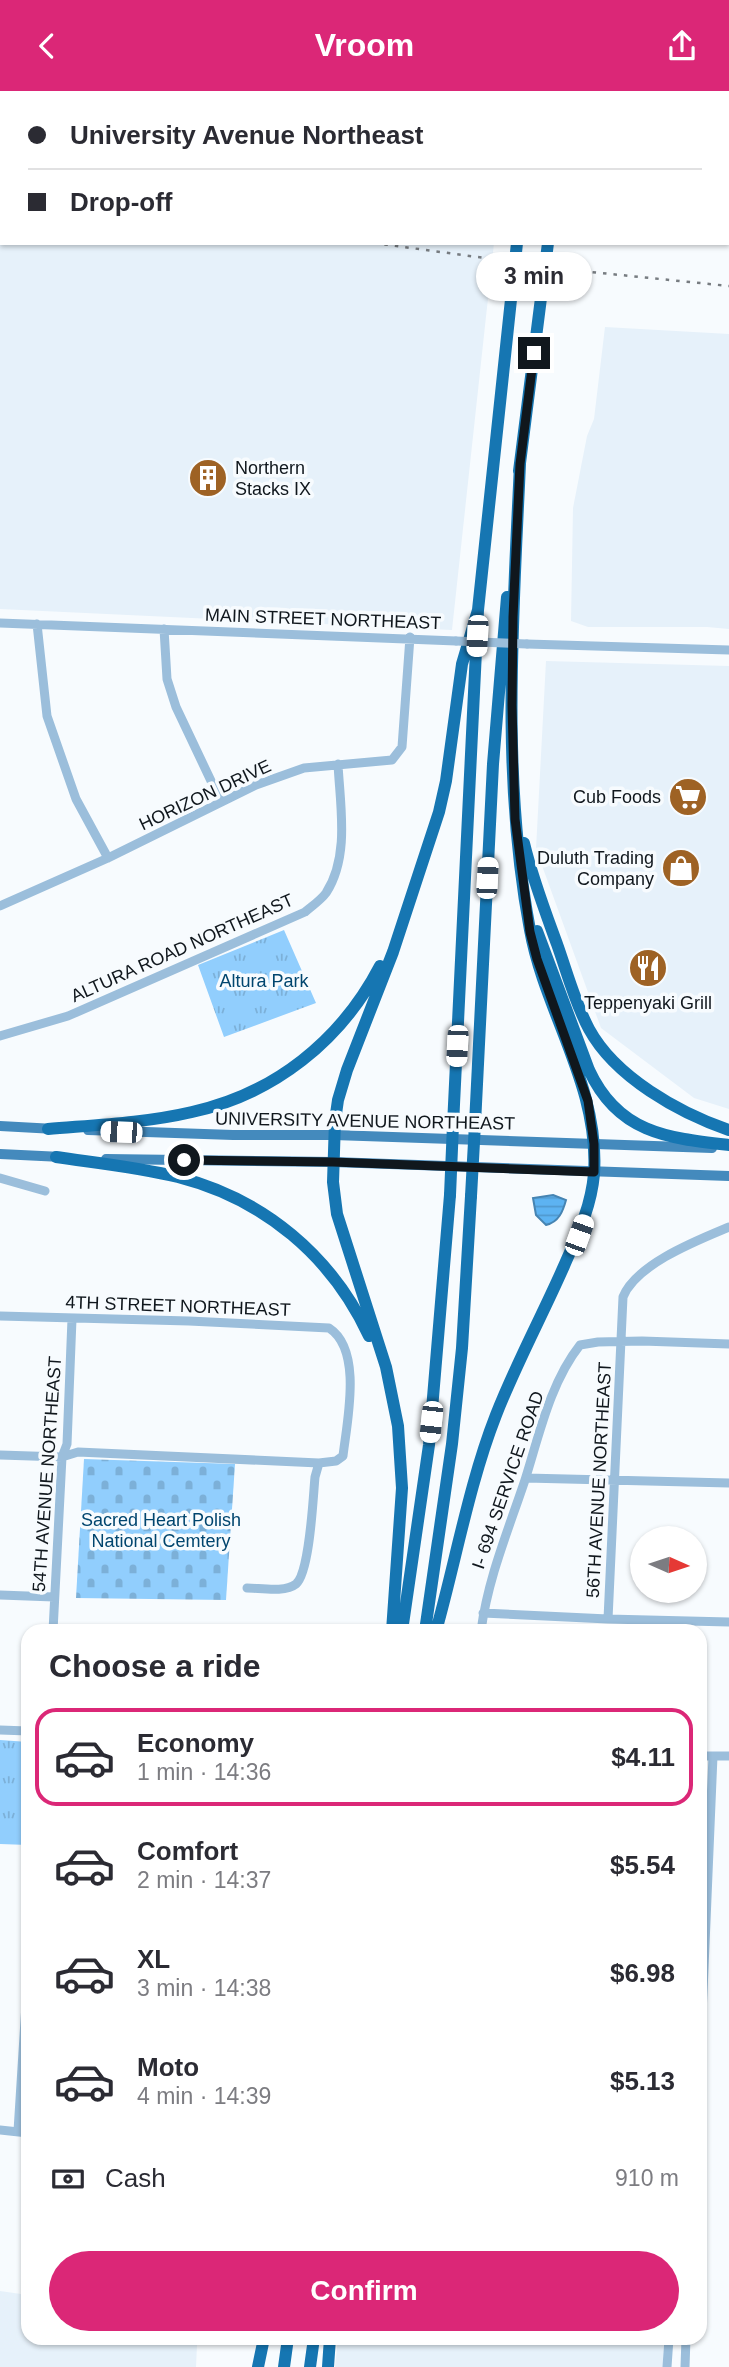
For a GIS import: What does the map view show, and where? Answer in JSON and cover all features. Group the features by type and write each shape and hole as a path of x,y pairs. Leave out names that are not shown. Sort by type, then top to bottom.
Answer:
{"highway":[{"path":"403,1624 429,1445 450,1195 478,610 517,245"},
{"path":"426,1624 452,1444 462,1348 502,641 520,464 548,245"},
{"path":"438,1624 488,1437 503,1398 579,1235 592,1192 594,1172 594,1144 588,1101 537,959 521,874 513,779 512,679 520,464"},
{"path":"392,1624 402,1488 395,1408 386,1367 340,1228 333,1192 336,1111 341,1088 393,952 442,800 462,664 478,610"},
{"path":"513,779 528,859 578,1003 596,1041 608,1057 630,1077 691,1114 729,1130"},
{"path":"521,874 536,929 563,1002 589,1070 605,1098 624,1116 648,1131 675,1139 729,1147"},
{"path":"48,1129 145,1120 194,1112 246,1095 290,1070 330,1038 365,993 387,952 417,879"},
{"path":"56,1157 137,1168 181,1178 234,1197 283,1227 326,1266 353,1305 381,1363 395,1408"},
{"path":"258,2367 263,2345"},
{"path":"284,2367 287,2345"},
{"path":"310,2367 313,2345"},
{"path":"328,2367 330,2345"}],"main road":[{"name":"UNIVERSITY AVENUE NORTHEAST","path":"0,1126 233,1135 729,1147"},
{"path":"0,1154 729,1176"}],"street":[{"name":"MAIN STREET NORTHEAST","path":"0,623 729,650"},
{"path":"37,624 47,716 76,799 108,858"},
{"path":"164,629 167,679 221,803"},
{"name":"HORIZON DRIVE","path":"0,906 108,858 256,785 304,768 392,760 402,747 410,637"},
{"name":"ALTURA ROAD NORTHEAST","path":"0,1036 68,1016 306,912 325,894 337,867 341,841 338,764"},
{"path":"0,1178 44,1191"},
{"name":"56TH AVENUE NORTHEAST","path":"608,1619 623,1297 636,1278 674,1253 729,1227"},
{"name":"4TH STREET NORTHEAST","path":"0,1316 329,1328 338,1333 346,1347 349,1397 343,1457 336,1461 319,1463"},
{"name":"54TH AVENUE NORTHEAST","path":"53,1624 62,1457 67,1444 72,1319"},
{"path":"620,1343 642,1341 729,1344"},
{"name":"I- 694 SERVICE ROAD","path":"482,1624 489,1582 526,1478 538,1432 567,1364 580,1345 620,1343"},
{"path":"0,1455 62,1457 78,1452 319,1463 315,1477 305,1568 301,1576 296,1584 285,1589 247,1588"},
{"path":"526,1478 729,1483"},
{"path":"0,1595 54,1597"},
{"path":"483,1613 729,1622"},
{"path":"0,1730 21,1731"},
{"path":"707,1756 729,1756"},
{"path":"707,1850 713,1756"},
{"path":"0,2130 21,2132"},
{"path":"667,2367 668,2345"},
{"path":"685,2367 686,2345"}],"shaded area":[{"path":"0,245 494,245 452,630 0,609"},
{"path":"605,327 729,334 729,629 588,627 571,621 573,508 587,436 594,419"},
{"path":"546,661 729,666 729,1109 694,1098 601,1028 536,849"},
{"path":"553,1195 566,1200 557,1219 546,1225 536,1215 533,1198"},
{"path":"0,2291 21,2294 21,2345 197,2345 196,2367 0,2367"},
{"path":"337,2345 664,2345 663,2367 335,2367"}],"green space":[{"name":"Altura Park","path":"284,930 316,1003 224,1037 198,965"},
{"name":"Sacred Heart Polish National Cemtery","path":"84,1459 235,1464 226,1600 76,1598"},
{"path":"0,1740 21,1742 21,1845 0,1844"}],"railway":[{"path":"389,245 581,271 729,286"}],"place":[{"name":"Northern Stacks IX","path":"208,478"},
{"name":"Cub Foods","path":"688,797"},
{"name":"Duluth Trading Company","path":"681,868"},
{"name":"Teppenyaki Grill","path":"648,968"}],"route":[{"path":"184,1160 333,1162 594,1172 594,1144 588,1101 537,959 530,932 515,819 512,759 513,617 520,464 534,353"}]}
